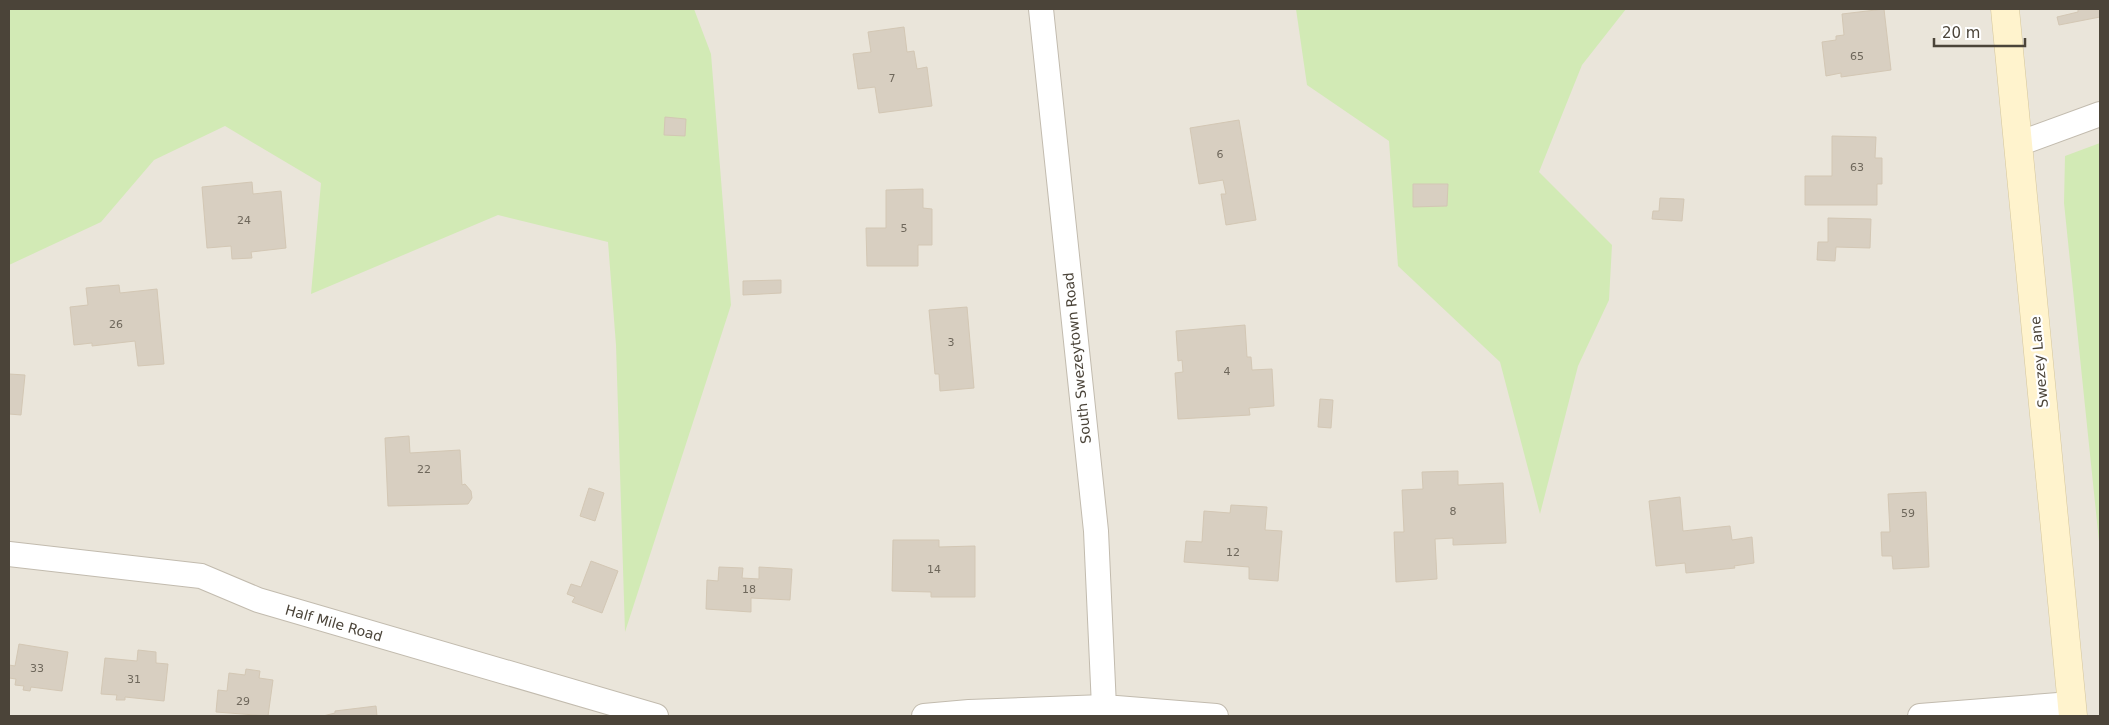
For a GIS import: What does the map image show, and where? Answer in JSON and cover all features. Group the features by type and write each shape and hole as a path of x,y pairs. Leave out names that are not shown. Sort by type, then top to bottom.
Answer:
{"street":[{"name":"South Swezeytown Road","path":"1041,9 1096,531 1104,708"},
{"name":"Swezey Lane","path":"2005,9 2072,710"},
{"path":"2018,144 2100,114"},
{"name":"Half Mile Road","path":"9,554 200,576 258,600 656,716"},
{"path":"924,716 969,712 1104,708 1216,716"},
{"path":"1920,716 2072,710"}],"shaded area":[{"path":"9,9 2100,9 2100,716 9,716"}],"green space":[{"path":"9,9 694,9 711,54 731,305 625,632 616,345 608,242 498,215 311,294 321,183 225,126 154,160 101,222 9,265"},
{"path":"1296,9 1626,9 1582,65 1539,172 1612,245 1609,300 1578,366 1540,514 1500,362 1398,266 1389,141 1307,85"},
{"path":"2100,143 2100,551 2064,203 2065,156"}],"building":[{"path":"1884,9 1891,70 1841,77 1841,73 1826,76 1822,42 1836,40 1836,36 1844,35 1842,14"},
{"path":"2078,9 2100,9 2100,17 2059,25 2057,17 2078,12"},
{"path":"904,27 907,52 914,51 917,69 927,67 932,106 879,113 875,87 858,89 853,54 871,52 868,32"},
{"path":"665,117 686,119 685,136 664,135"},
{"path":"1239,120 1256,220 1226,225 1221,194 1226,194 1223,180 1199,184 1190,128"},
{"path":"1832,136 1876,137 1875,158 1882,158 1882,184 1877,184 1877,205 1805,205 1805,176 1832,176"},
{"path":"252,182 253,194 281,191 286,248 251,252 252,258 232,259 231,246 207,248 202,187"},
{"path":"1413,184 1448,184 1447,206 1413,207"},
{"path":"923,189 923,208 932,209 932,245 918,245 918,266 867,266 866,228 886,228 886,190"},
{"path":"1660,198 1684,199 1682,221 1652,219 1653,211 1659,211"},
{"path":"1828,218 1871,219 1870,248 1836,247 1835,261 1817,260 1818,242 1828,242"},
{"path":"781,280 781,293 743,295 743,281"},
{"path":"119,285 120,293 157,289 164,364 138,366 135,341 92,346 92,343 74,345 70,307 88,305 86,288"},
{"path":"967,307 974,388 940,391 939,374 935,374 929,310"},
{"path":"1245,325 1247,357 1251,357 1252,370 1272,369 1274,406 1249,408 1250,415 1178,419 1175,373 1183,372 1182,360 1178,361 1176,331"},
{"path":"9,374 25,375 21,415 9,414"},
{"path":"1320,399 1333,400 1331,428 1318,427"},
{"path":"409,436 410,453 460,450 462,485 465,484 471,491 472,498 468,504 388,506 385,438"},
{"path":"1458,471 1458,485 1503,483 1506,543 1453,545 1453,538 1435,539 1437,579 1396,582 1394,532 1404,532 1402,490 1423,489 1422,472"},
{"path":"589,488 604,493 595,521 580,516"},
{"path":"1926,492 1929,567 1893,569 1892,556 1882,556 1881,532 1890,532 1888,494"},
{"path":"1680,497 1683,531 1730,526 1732,540 1752,537 1754,563 1734,566 1735,568 1686,573 1685,563 1656,566 1649,501"},
{"path":"1231,505 1267,507 1265,530 1282,531 1278,581 1249,579 1249,567 1184,562 1186,541 1202,542 1204,511 1230,513"},
{"path":"893,540 939,540 939,547 975,546 975,597 931,597 931,592 892,591"},
{"path":"591,561 618,571 602,613 572,602 575,597 567,594 571,584 581,587"},
{"path":"719,567 743,568 742,578 759,579 759,567 792,569 790,600 751,598 751,612 706,609 707,580 718,581"},
{"path":"19,644 68,652 62,691 31,687 30,691 23,690 24,686 15,685 16,679 9,678 9,665 15,666"},
{"path":"138,650 156,652 156,663 168,664 164,701 125,697 125,700 116,700 117,695 101,694 105,658 137,661"},
{"path":"246,669 260,671 259,678 273,680 268,716 216,712 218,690 227,691 229,673 245,675"},
{"path":"376,706 377,716 323,716 335,713 335,711"}]}
